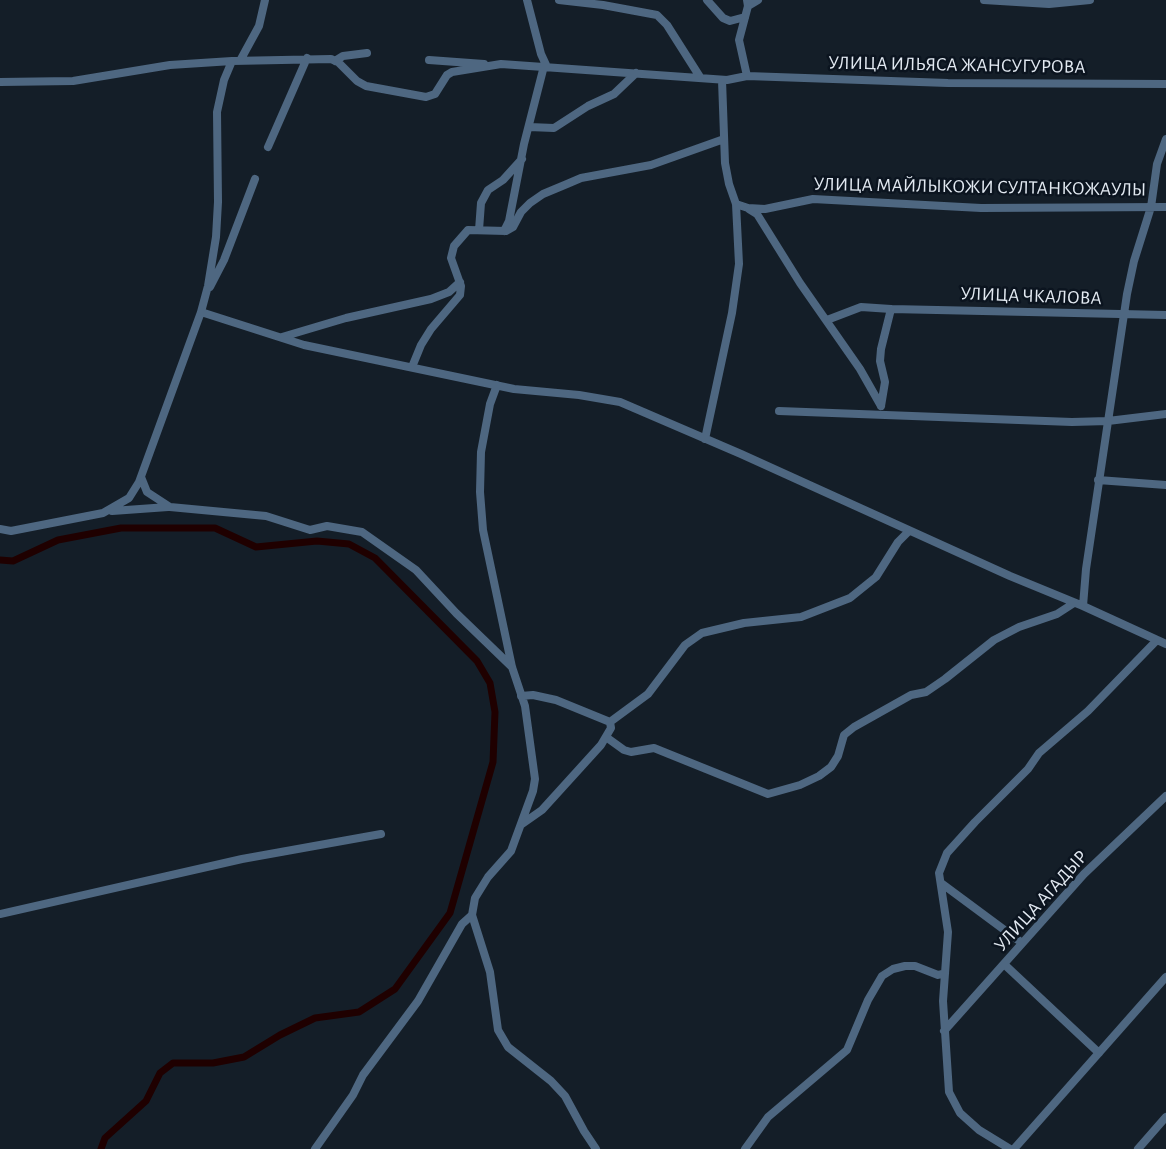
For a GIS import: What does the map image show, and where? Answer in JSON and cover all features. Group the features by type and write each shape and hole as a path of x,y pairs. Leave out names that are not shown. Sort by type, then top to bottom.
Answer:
{"street":[{"path":"241,59 259,26 265,0"},
{"path":"504,231 509,221 528,127 545,66 540,54 527,0"},
{"path":"559,0 603,5 657,15 662,19 700,77"},
{"path":"708,0 723,18 730,21 745,17"},
{"path":"747,76 739,40 748,3 758,0"},
{"path":"984,0 1049,4 1090,0"},
{"path":"0,82 73,82 170,65 241,59 307,58 335,60 343,56 367,53"},
{"path":"268,147 307,58"},
{"path":"335,60 366,86 426,97 435,94 447,75 452,72 494,65"},
{"path":"429,60 494,65"},
{"path":"108,511 129,498 141,477 201,312 216,237 217,112 224,80 232,61"},
{"name":"УЛИЦА ИЛЬЯСА ЖАНСУГУРОВА","path":"494,65 545,66 722,80 747,76 948,83 1166,84"},
{"path":"528,127 554,128 588,106 614,94 636,73"},
{"path":"705,438 732,313 739,264 736,204 728,184 722,80"},
{"path":"412,367 421,345 431,329 458,301 460,282 451,258 454,246 468,230 504,231 513,227 521,212 530,203 581,178 651,165 724,139"},
{"path":"1083,606 1085,576 1098,480 1134,261 1151,207 1158,164 1166,139"},
{"path":"479,230 481,203 488,190 503,180 522,159"},
{"path":"205,297 224,260 255,179"},
{"name":"УЛИЦА МАЙЛЫКОЖИ СУЛТАНКОЖАУЛЫ","path":"736,204 748,208 765,209 813,199 981,208 1166,207"},
{"path":"748,208 757,214 860,369 881,406 883,415"},
{"path":"281,337 346,318 431,299 449,292 460,282"},
{"name":"УЛИЦА ЧКАЛОВА","path":"827,320 861,307 1166,315"},
{"path":"881,406 885,382 880,361 881,349 893,309"},
{"path":"201,312 304,345 497,385 545,393 608,399 705,438 909,531 1166,644"},
{"path":"497,385 490,404 481,452 480,492 490,569 512,667 527,716 535,779 522,824 511,851 488,877 475,898 472,914 490,972 498,1030 508,1047 551,1081 565,1096 596,1149"},
{"path":"780,411 1072,422 1108,421 1166,414"},
{"path":"141,477 147,492 170,507"},
{"path":"1098,480 1166,485"},
{"path":"0,529 21,530 108,511 170,507 266,516 310,530 327,526 362,532 416,570 456,613 512,667"},
{"path":"610,722 648,694 686,645 702,633 744,623 801,617 850,598 876,577 898,542 909,531"},
{"path":"606,737 624,750 631,752 654,748 768,794 800,785 819,776 831,767 838,756 844,736 854,727 903,700 926,692 994,640 1019,627 1057,614 1074,603"},
{"path":"1157,640 1088,711 1039,753 1028,769 946,853 939,873 948,932 944,973 944,1031 949,1092 960,1114 979,1130 1012,1149 1166,977"},
{"path":"521,696 533,695 556,700 610,722"},
{"path":"522,824 542,810 606,737 611,728 610,722"},
{"name":"УЛИЦА АГАДЫР","path":"944,1031 1005,965 1022,943 1084,874 1166,796"},
{"path":"0,914 242,859 381,834"},
{"path":"941,883 1022,943"},
{"path":"314,1149 348,1101 363,1075 418,1000 462,924 472,914"},
{"path":"1005,965 1099,1053"},
{"path":"745,1149 768,1117 847,1050 868,1000 882,976 893,969 905,966 915,966 938,975 944,973"},
{"path":"1138,1149 1166,1117"}],"waterway":[{"path":"0,560 13,561 58,540 121,528 215,528 256,547 317,541 349,544 375,558 477,661 490,683 495,712 493,762 450,913 395,989 359,1012 315,1018 280,1035 244,1057 213,1063 173,1063 160,1073 146,1101 105,1138 101,1149"}]}
